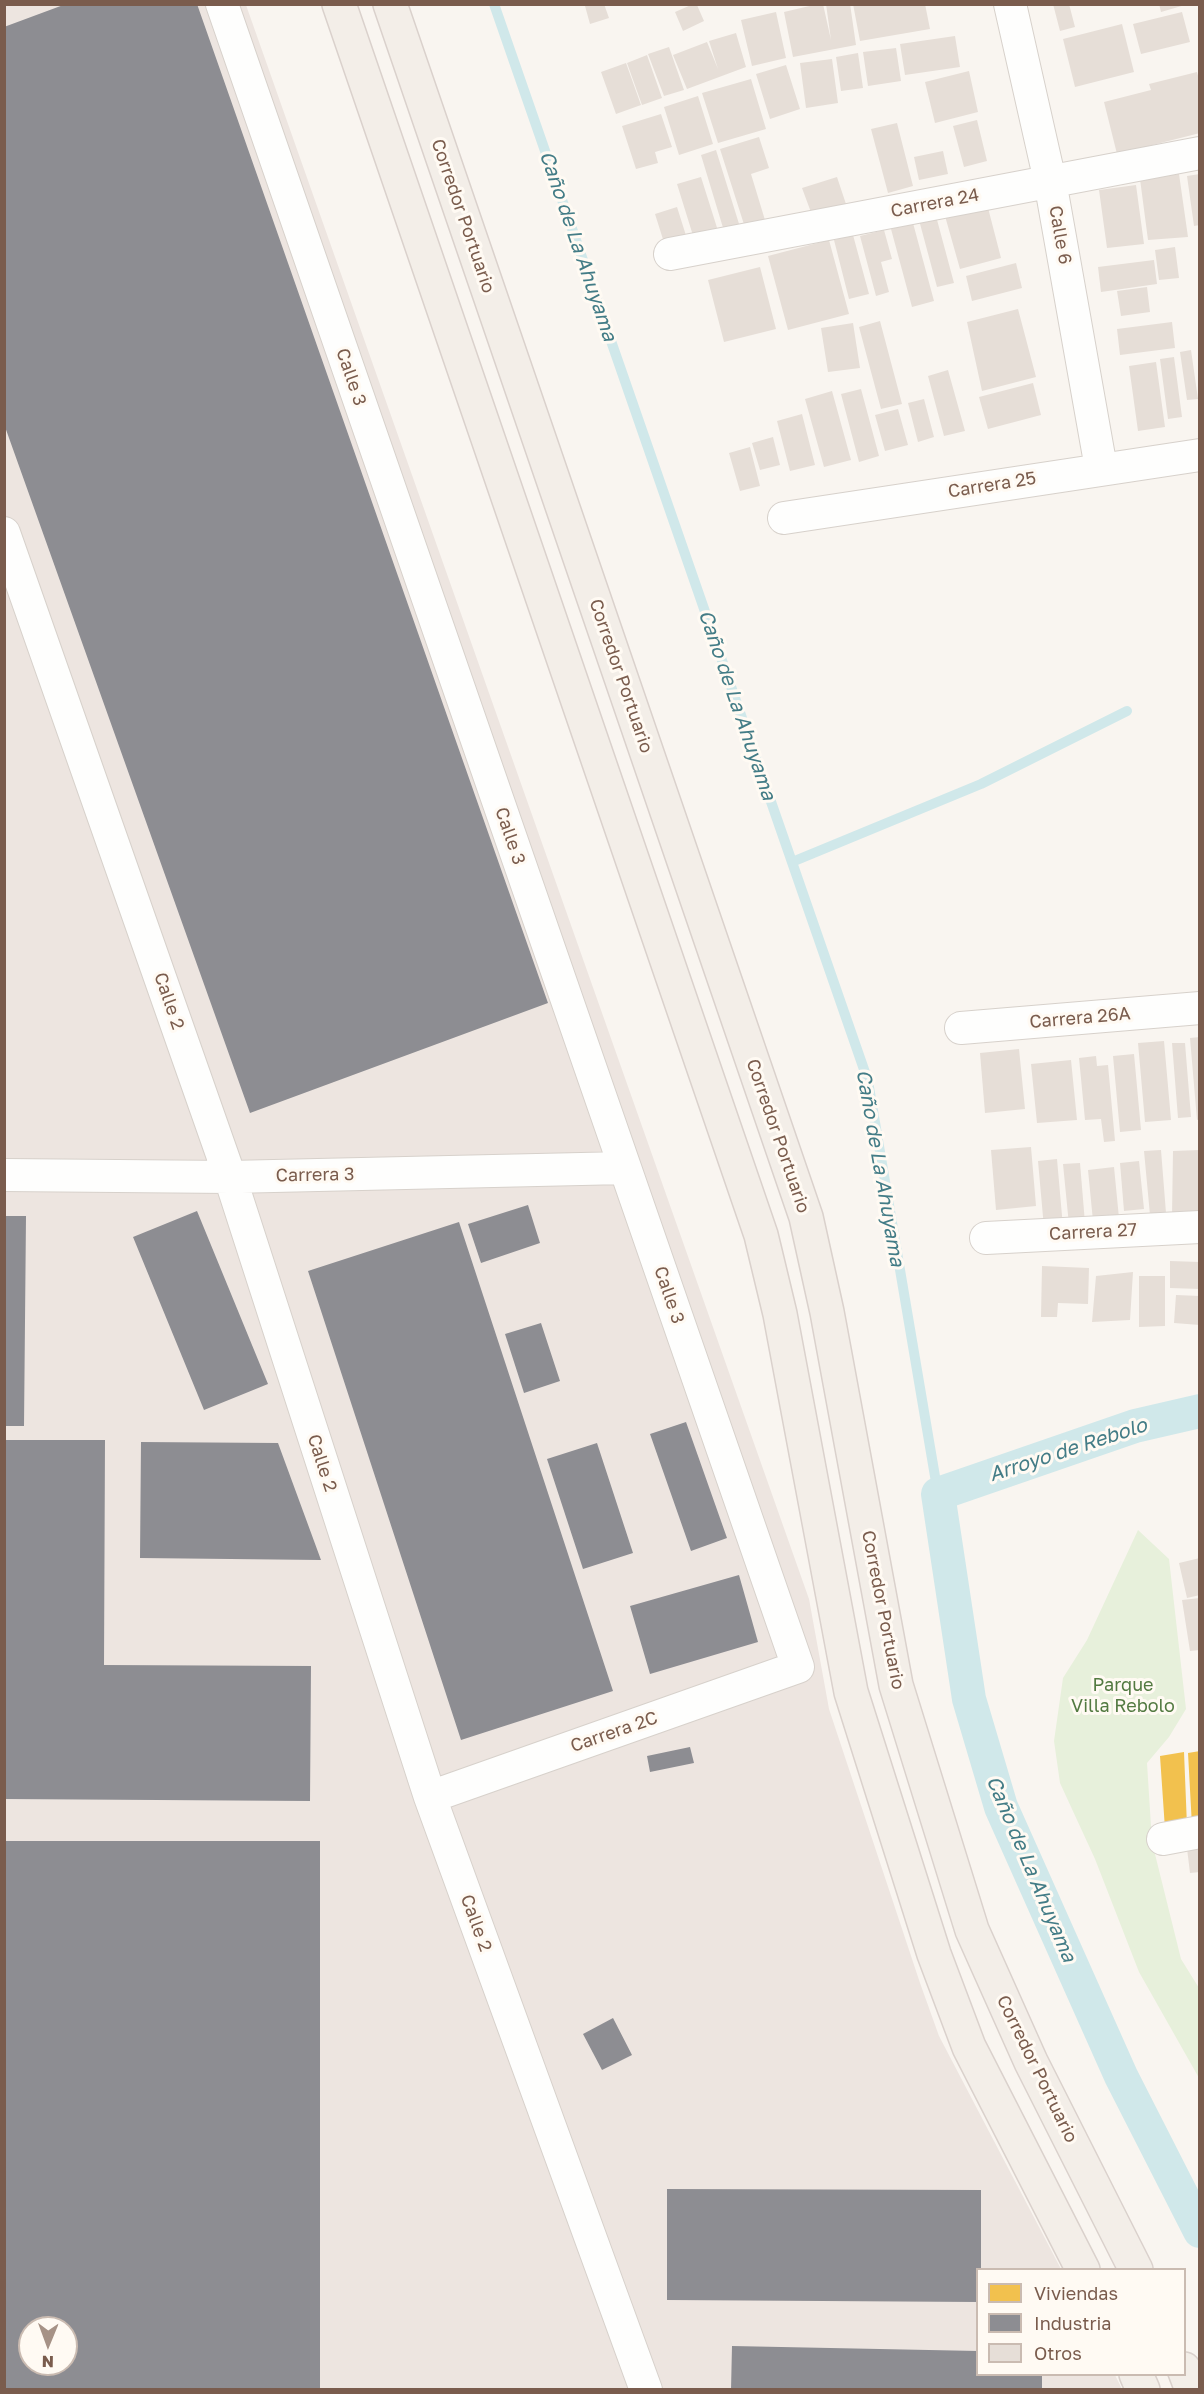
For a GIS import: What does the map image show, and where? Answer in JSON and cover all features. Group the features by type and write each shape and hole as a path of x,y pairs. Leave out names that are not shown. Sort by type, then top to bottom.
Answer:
{"main road":[{"path":"339,4 761,1235 780,1314 851,1692 934,1954 969,2047 1082,2268"},
{"name":"Corredor Portuario","path":"390,4 806,1217 827,1312 896,1685 972,1930 1031,2061 1135,2268"},
{"path":"847,1671 892,1664"},
{"path":"1186,2372 1192,2390"},
{"path":"1137,2376 1143,2390"}],"street":[{"name":"Calle 3","path":"222,4 798,1667"},
{"name":"Calle 6","path":"1010,4 1050,181 1101,468"},
{"name":"Carrera 24","path":"670,254 1200,153"},
{"name":"Carrera 25","path":"784,518 1200,454"},
{"name":"Calle 2","path":"4,533 230,1177 430,1797 646,2390"},
{"name":"Carrera 26A","path":"961,1028 1200,1008"},
{"name":"Carrera 3","path":"4,1175 230,1177 625,1168"},
{"name":"Carrera 27","path":"986,1238 1200,1227"},
{"name":"Carrera 2C","path":"430,1797 798,1667"},
{"path":"1163,1839 1200,1832"}],"shaded area":[{"path":"5,5 246,5 809,1599 829,1709 939,2036 1060,2268 976,2268 976,2376 1116,2376 1122,2389 5,2390"}],"green space":[{"name":"Parque Villa Rebolo","path":"1138,1530 1169,1559 1186,1709 1169,1737 1147,1763 1152,1842 1181,1959 1199,1988 1199,2078 1139,1972 1095,1859 1060,1783 1054,1741 1063,1678 1087,1640"}],"building: Viviendas":[{"path":"1200,1751 1200,1825 1192,1826 1188,1753"},
{"path":"1184,1752 1187,1826 1165,1829 1160,1756"}],"building: Industria":[{"path":"66,4 197,4 548,1003 250,1113 4,424 4,27"},
{"path":"528,1205 540,1243 481,1263 468,1224"},
{"path":"197,1211 268,1384 204,1410 133,1237"},
{"path":"4,1216 26,1216 24,1426 4,1426"},
{"path":"459,1222 613,1691 461,1740 308,1271"},
{"path":"541,1323 560,1381 524,1393 505,1334"},
{"path":"686,1422 727,1538 691,1551 650,1434"},
{"path":"4,1440 105,1440 104,1665 311,1666 310,1801 4,1799"},
{"path":"141,1442 278,1443 321,1560 140,1558"},
{"path":"597,1443 633,1553 583,1569 547,1459"},
{"path":"739,1575 758,1642 650,1674 630,1606"},
{"path":"690,1747 694,1763 650,1772 647,1756"},
{"path":"4,1841 320,1841 320,2390 4,2390"},
{"path":"613,2018 632,2055 602,2070 583,2034"},
{"path":"667,2189 981,2190 981,2268 976,2268 976,2302 667,2300"},
{"path":"732,2346 976,2351 976,2376 1042,2376 1042,2390 731,2390"}],"building: Otros":[{"path":"604,4 609,18 590,24 585,6"},
{"path":"823,4 831,40 826,4 850,4 856,45 793,57 784,12"},
{"path":"853,4 925,4 930,29 860,41"},
{"path":"1053,4 1069,4 1075,27 1060,31"},
{"path":"1159,4 1185,4 1185,5 1161,12"},
{"path":"691,5 697,5 704,21 683,31 675,12"},
{"path":"776,12 786,58 752,66 741,20"},
{"path":"1182,12 1190,42 1141,54 1133,24"},
{"path":"1122,24 1134,72 1075,87 1063,39"},
{"path":"736,33 746,67 687,89 673,55 707,42 718,69 709,41"},
{"path":"955,36 960,67 905,75 900,44"},
{"path":"669,47 684,90 664,96 648,54"},
{"path":"896,48 901,81 868,86 863,52"},
{"path":"858,53 863,88 841,91 836,57"},
{"path":"647,55 662,98 642,105 627,63"},
{"path":"832,59 838,103 806,108 800,63"},
{"path":"626,63 641,105 616,114 601,72"},
{"path":"786,65 800,109 770,119 756,74"},
{"path":"969,71 978,112 935,123 925,82"},
{"path":"1197,72 1200,83 1200,133 1117,154 1104,102 1151,90 1149,84"},
{"path":"751,79 766,129 718,143 702,93"},
{"path":"698,96 713,144 679,155 664,107"},
{"path":"661,114 672,147 655,152 658,163 636,169 622,126"},
{"path":"977,120 987,161 964,167 953,126"},
{"path":"897,123 913,186 888,193 871,129"},
{"path":"759,137 769,168 751,174 768,230 748,237 720,149"},
{"path":"716,150 740,227 724,231 701,155"},
{"path":"943,151 948,174 919,180 914,157"},
{"path":"1179,174 1188,237 1148,240 1140,179"},
{"path":"1200,174 1200,225 1194,226 1187,176"},
{"path":"701,177 719,234 695,242 677,184"},
{"path":"837,177 846,204 812,215 802,188"},
{"path":"1136,185 1144,244 1107,248 1099,190"},
{"path":"987,204 1001,258 960,269 945,216"},
{"path":"677,207 689,245 667,252 655,214"},
{"path":"936,216 954,283 937,287 919,220"},
{"path":"913,223 934,301 912,307 891,229"},
{"path":"884,230 892,259 881,262 889,292 876,296 860,236"},
{"path":"853,235 869,294 849,299 834,240"},
{"path":"829,240 849,314 788,330 768,256"},
{"path":"1175,247 1179,278 1159,280 1155,250"},
{"path":"1154,260 1157,284 1101,292 1098,267"},
{"path":"1016,263 1022,288 972,301 966,276"},
{"path":"760,267 776,329 724,342 708,280"},
{"path":"1147,287 1150,312 1121,316 1117,291"},
{"path":"1018,309 1036,377 982,391 967,322"},
{"path":"880,321 902,404 881,409 859,327"},
{"path":"1172,322 1175,348 1120,355 1117,329"},
{"path":"853,323 860,368 828,372 821,328"},
{"path":"1191,350 1198,399 1187,400 1180,352"},
{"path":"1174,357 1182,417 1168,419 1160,359"},
{"path":"1156,362 1165,427 1138,431 1129,366"},
{"path":"948,370 965,431 944,436 928,376"},
{"path":"1033,383 1041,415 988,429 979,397"},
{"path":"861,389 879,456 859,462 841,394"},
{"path":"832,391 851,460 824,467 805,399"},
{"path":"924,399 934,437 918,442 908,403"},
{"path":"898,409 908,445 885,451 875,415"},
{"path":"802,414 815,465 790,471 777,421"},
{"path":"773,437 780,465 760,470 752,443"},
{"path":"750,447 760,486 740,491 729,453"},
{"path":"1200,1037 1200,1119 1197,1120 1190,1038"},
{"path":"1164,1041 1171,1120 1145,1122 1138,1043"},
{"path":"1172,1043 1185,1043 1191,1117 1178,1118"},
{"path":"1019,1049 1025,1109 985,1113 980,1053"},
{"path":"1134,1054 1141,1130 1120,1132 1113,1056"},
{"path":"1096,1056 1097,1066 1108,1065 1115,1141 1104,1142 1101,1119 1085,1120 1079,1058"},
{"path":"1071,1060 1077,1120 1037,1123 1031,1064"},
{"path":"1031,1147 1036,1206 996,1210 991,1150"},
{"path":"1161,1150 1166,1213 1150,1215 1144,1151"},
{"path":"1200,1150 1200,1216 1172,1216 1173,1151"},
{"path":"1057,1159 1063,1227 1044,1228 1038,1161"},
{"path":"1139,1161 1144,1209 1124,1211 1120,1163"},
{"path":"1080,1163 1085,1223 1069,1225 1063,1164"},
{"path":"1114,1167 1119,1218 1093,1221 1088,1170"},
{"path":"1170,1261 1200,1262 1200,1289 1170,1288"},
{"path":"1042,1266 1089,1268 1088,1304 1058,1303 1057,1317 1041,1317"},
{"path":"1133,1272 1130,1320 1092,1322 1096,1276"},
{"path":"1139,1276 1165,1276 1165,1326 1139,1327"},
{"path":"1176,1295 1200,1296 1200,1325 1174,1323"},
{"path":"1200,1558 1200,1595 1187,1598 1179,1563"},
{"path":"1200,1598 1200,1650 1190,1651 1182,1600"},
{"path":"1200,1839 1200,1872 1190,1873 1186,1840"}],"waterway":[{"name":"Caño de La Ahuyama","path":"494,4 868,1081 938,1494"},
{"path":"792,862 981,784 1127,711"},
{"name":"Caño de La Ahuyama","path":"1200,1411 1135,1426 938,1494 969,1699 1001,1807 1121,2076 1200,2231"}],"water label":[{"name":"Arroyo de Rebolo","path":"1068,1450"}]}
